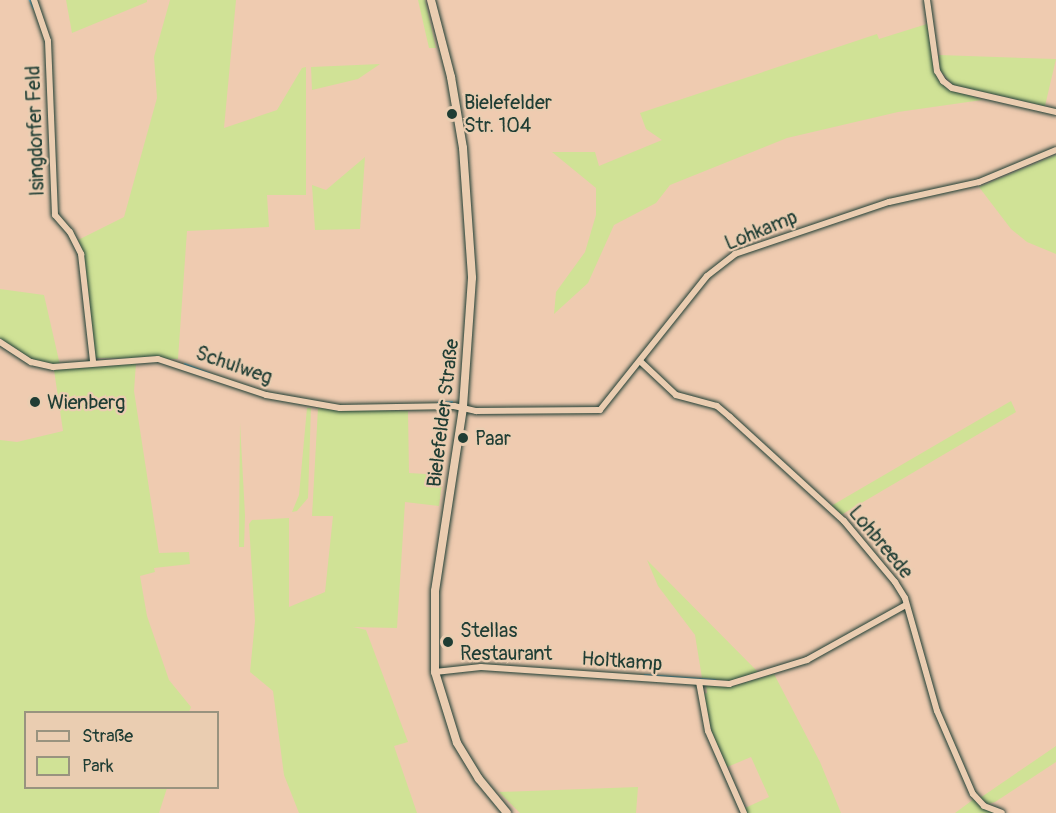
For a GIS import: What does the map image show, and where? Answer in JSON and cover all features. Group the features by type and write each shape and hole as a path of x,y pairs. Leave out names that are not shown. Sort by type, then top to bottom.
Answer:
{"main road":[{"name":"Bielefelder Straße","path":"431,0 454,95 468,201 471,289 463,408 435,591 435,672 457,743 479,778 507,813"}],"street":[{"name":"Isingdorfer Feld","path":"34,0 48,41 55,214 70,232 81,254 93,361"},
{"path":"927,0 937,71 943,81 952,88 1056,112"},
{"name":"Lohkamp","path":"463,408 600,410 641,362 707,276 735,255 889,202 979,182 1056,150"},
{"name":"Schulweg","path":"0,342 43,365 64,368 93,361 158,359 177,363 266,395 340,408 463,408"},
{"name":"Lohbreede","path":"641,362 676,395 717,406 835,513 896,582 906,605 937,711 973,794 984,806 1002,813"},
{"name":"Holtkamp","path":"435,672 481,667 729,684 796,664 906,605"},
{"path":"699,682 708,731 744,813"}],"green space":[{"path":"66,0 147,0 147,2 72,33"},
{"path":"170,0 236,0 224,128 277,110 302,68 306,67 306,195 267,195 269,227 187,231 178,359 95,358 83,252 78,240 124,217 157,98 154,57"},
{"path":"418,0 425,0 436,48 429,48"},
{"path":"930,23 935,72 941,84 982,100 898,112 787,138 670,185 656,203 614,225 588,283 554,314 556,292 585,252 596,215 596,188 552,152 595,152 599,166 662,140 646,129 640,113 877,34 879,39"},
{"path":"939,55 1056,59 1045,106 953,85 939,69"},
{"path":"380,64 358,79 312,90 311,67"},
{"path":"1056,155 1056,254 1027,242 1011,229 979,187"},
{"path":"365,157 360,229 315,230 312,185 326,190"},
{"path":"0,289 44,295 60,365 32,360 0,339"},
{"path":"136,363 134,391 159,553 189,552 190,564 154,568 155,572 140,576 147,616 169,680 191,707 189,711 24,711 24,789 167,789 159,813 0,813 0,440 17,442 63,431 54,370"},
{"path":"1011,401 1016,412 841,515 831,506"},
{"path":"307,408 311,408 308,498 297,511 292,512 299,495"},
{"path":"318,408 408,411 409,473 443,475 439,506 405,502 397,628 353,627 366,630 408,742 394,746 417,813 299,813 284,775 273,691 250,672 255,621 249,524 252,520 289,518 289,607 325,592 333,516 312,516"},
{"path":"240,423 245,515 244,547 239,547"},
{"path":"647,560 759,673 729,681 702,678 695,635 658,586"},
{"path":"774,674 820,762 841,813 745,813 743,809 769,797 751,757 725,768 709,730 703,694 707,693 706,685 730,687"},
{"path":"1056,746 1056,762 995,802 988,804 980,798"},
{"path":"638,787 636,813 520,813 499,792"},
{"path":"974,799 983,808 994,813 955,813"}],"waterway":[{"path":"30,0 34,8"},
{"path":"185,364 209,373"},
{"path":"438,403 452,402"},
{"path":"645,675 715,680"}],"place":[{"name":"Bielefelder Str. 104","path":"452,114"},
{"name":"Wienberg","path":"35,402"},
{"name":"Paar","path":"463,438"},
{"name":"Stellas Restaurant","path":"448,642"}]}
